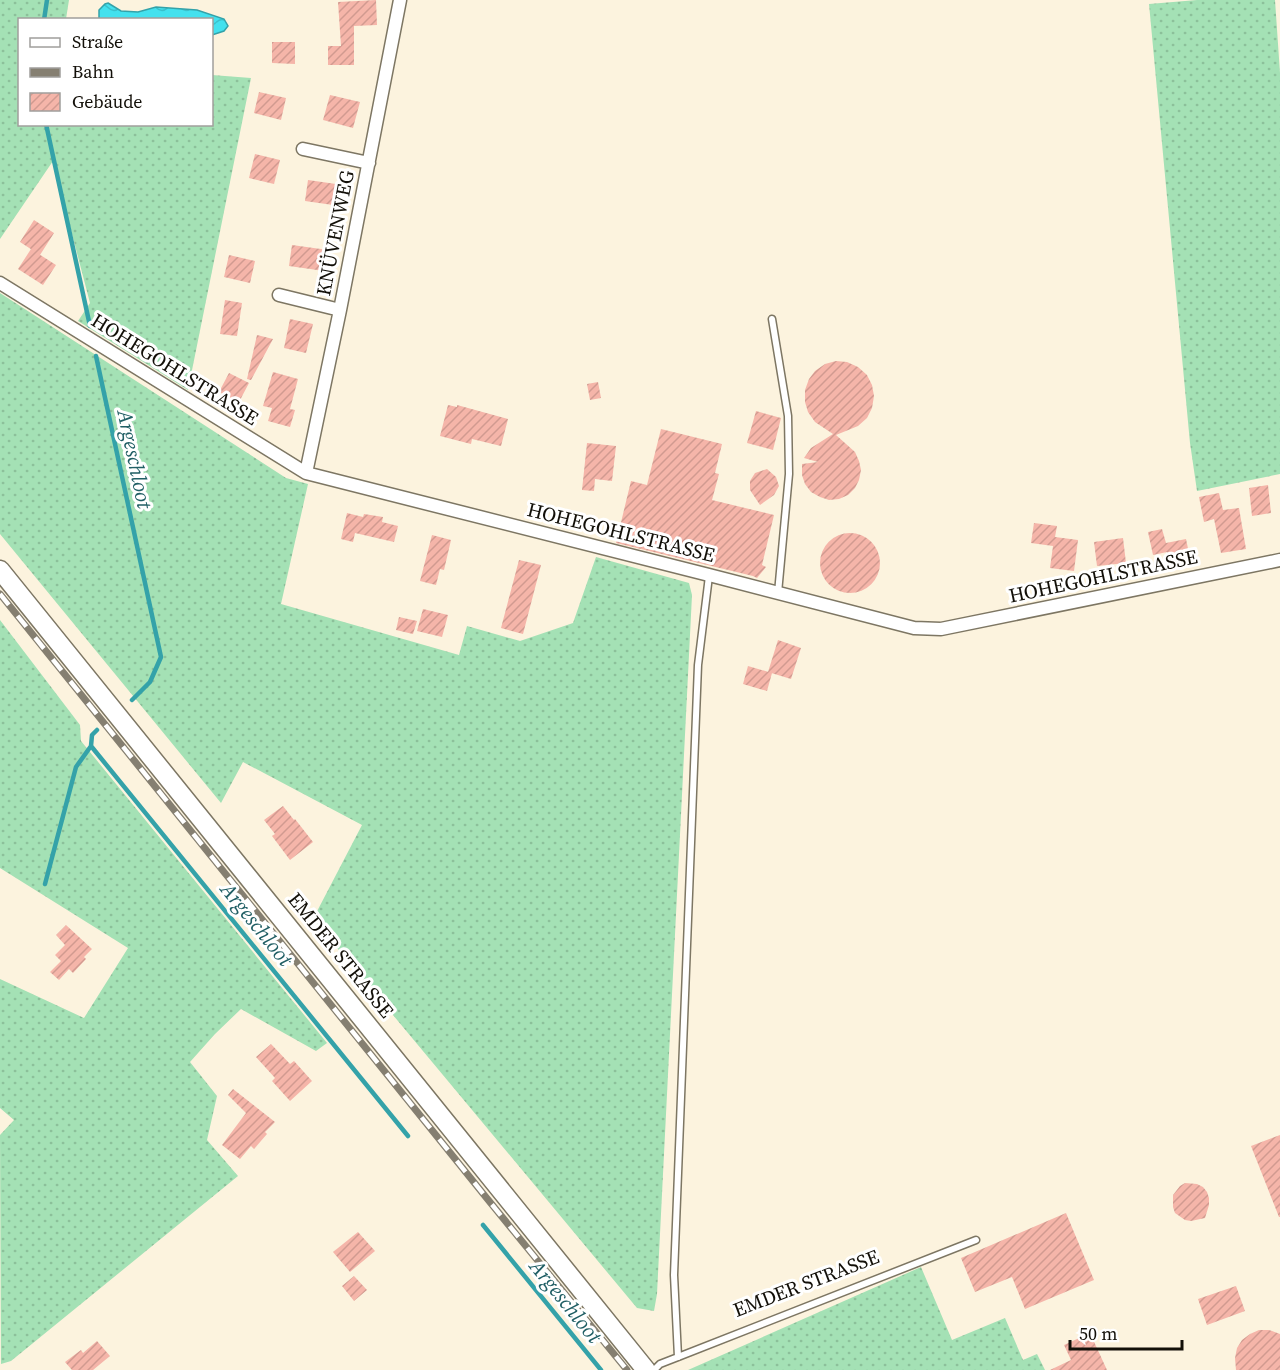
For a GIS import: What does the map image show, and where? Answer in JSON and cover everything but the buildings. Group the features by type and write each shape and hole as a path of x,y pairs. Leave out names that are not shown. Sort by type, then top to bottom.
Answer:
{"main road":[{"name":"EMDER STRASSE","path":"0,570 646,1370"}],"street":[{"name":"KNÜVENWEG","path":"306,473 400,0"},
{"path":"303,148 369,163"},
{"name":"HOHEGOHLSTRASSE","path":"0,283 306,473 914,628 941,629 1280,560"},
{"path":"279,295 340,310"}],"lane":[{"path":"772,319 788,416 789,474 778,594"},
{"path":"678,1357 674,1275 698,665 709,575"},
{"name":"EMDER STRASSE","path":"654,1370 678,1357 976,1240"}],"green space":[{"path":"0,0 69,0 66,18 18,18 18,126 213,126 213,75 251,78 188,390 78,321 90,303 53,161 0,239"},
{"path":"1197,0 1275,0 1280,73 1280,474 1197,491 1190,443 1149,4"},
{"path":"0,293 286,478 308,484 281,604 459,655 467,626 520,641 573,623 596,557 689,583 692,595 657,1294 654,1311 637,1308 313,919 362,825 243,762 221,803 0,534"},
{"path":"0,620 80,725 81,741 327,1043 316,1051 241,1009 215,1034 190,1062 217,1096 207,1140 238,1176 11,1361 1,1364 0,1135 14,1120 0,1108 0,979 84,1018 128,948 0,868"},
{"path":"921,1267 952,1340 1005,1318 1023,1360 1037,1354 1045,1370 688,1370"}],"water":[{"path":"108,3 121,11 138,12 156,7 197,10 224,19 228,26 224,31 213,35 213,18 99,18 99,10"}],"waterway":[{"name":"Argeschloot","path":"44,18 47,0"},
{"name":"Argeschloot","path":"46,126 90,326"},
{"name":"Argeschloot","path":"96,356 161,657 150,682 132,700"},
{"name":"Argeschloot","path":"97,730 92,735 91,746 408,1136"},
{"path":"45,884 76,767 91,746"},
{"name":"Argeschloot","path":"483,1225 601,1370"}],"railway":[{"path":"0,594 627,1370"}]}
